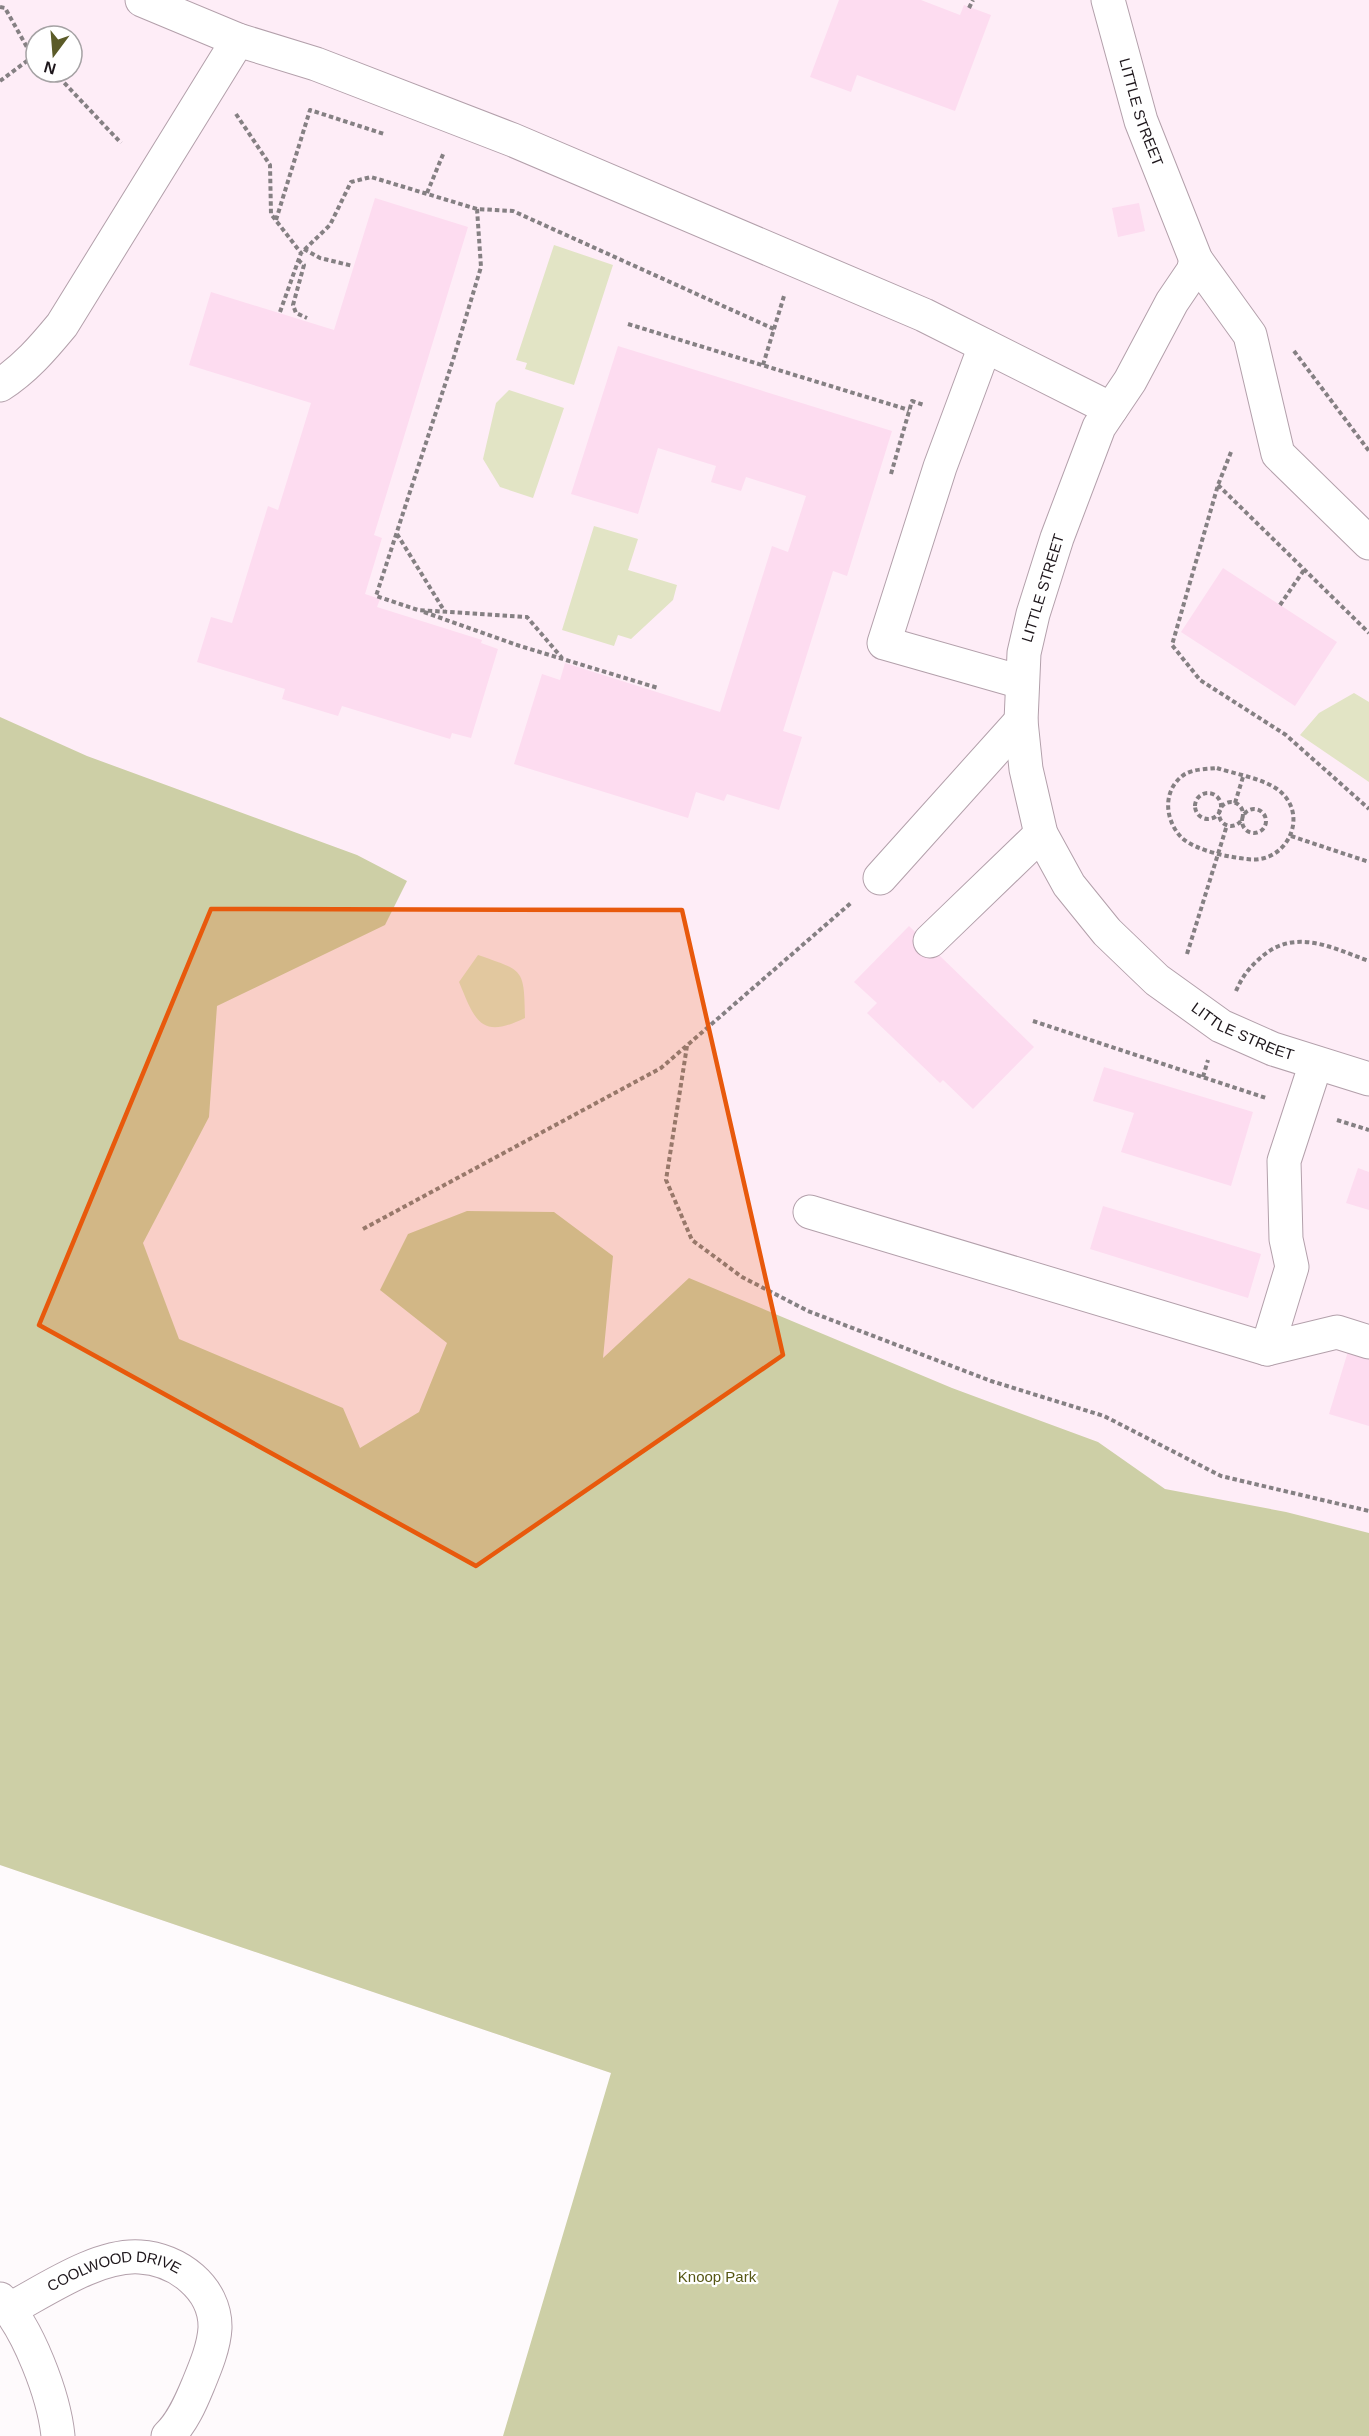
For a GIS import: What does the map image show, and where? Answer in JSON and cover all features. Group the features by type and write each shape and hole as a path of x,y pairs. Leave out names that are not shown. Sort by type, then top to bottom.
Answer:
{"street":[{"path":"142,0 238,40 316,64 513,140 924,315 1111,410"},
{"name":"LITTLE STREET","path":"1108,0 1141,121 1196,260 1193,271 1099,427 1057,538 1033,614 1021,682 1021,721 1026,769 1041,834 1068,885 1107,932 1157,980 1221,1026 1273,1049 1369,1079"},
{"path":"0,385 16,375 62,325 238,40"},
{"path":"1196,260 1250,335 1278,454 1369,543"},
{"path":"985,345 940,467 884,643 1021,682"},
{"path":"880,878 1021,721"},
{"path":"930,941 1041,834"},
{"path":"1267,1349 1292,1267 1286,1239 1284,1161 1316,1063"},
{"path":"810,1212 1267,1349 1337,1332 1369,1342"},
{"name":"COOLWOOD DRIVE","path":"5,2304 86,2269 113,2260 140,2256 174,2264 197,2283 210,2303 214,2315 215,2331 205,2367 190,2403 168,2436"},
{"path":"5,2304 34,2357 56,2415 58,2436"}],"path":[{"path":"969,8 973,0"},
{"path":"0,7 5,8 24,42"},
{"path":"0,81 24,64"},
{"path":"65,84 121,143"},
{"path":"211,84 244,124 270,165 271,214 302,251 353,266"},
{"path":"276,220 310,110 388,135"},
{"path":"433,150 444,153"},
{"path":"280,312 302,251 330,225 351,182 371,177 477,209 513,211 774,329"},
{"path":"477,209 481,267 376,596 520,646 658,688"},
{"path":"298,260 304,265 294,305 297,313 307,318"},
{"path":"763,364 795,261"},
{"path":"628,324 909,410"},
{"path":"1292,348 1369,451"},
{"path":"1231,452 1218,485 1172,645 1200,680 1286,735 1369,809"},
{"path":"1218,485 1369,633"},
{"path":"397,533 445,613"},
{"path":"1280,605 1304,570"},
{"path":"418,610 527,617 562,658"},
{"path":"1216,768 1243,777 1277,789 1286,800 1293,819 1291,836 1278,852 1263,861 1199,846 1178,832 1167,814 1170,794 1186,774 1216,768"},
{"path":"1235,803 1243,777"},
{"path":"1220,810 1212,819 1204,819 1197,814 1195,802 1200,796 1212,793 1220,802 1220,810 1221,819 1227,825 1237,825 1243,817 1251,810 1259,810 1265,815 1265,826 1260,832 1252,833 1243,826 1243,817 1240,807 1235,803 1228,803 1220,810"},
{"path":"1186,955 1227,825"},
{"path":"1291,836 1369,862"},
{"path":"363,1229 661,1068 880,878"},
{"path":"1234,995 1249,969 1269,949 1293,941 1316,943 1369,961"},
{"path":"1034,1021 1369,1130"},
{"path":"687,1046 666,1180 692,1240 742,1277 808,1311 991,1381 1104,1416 1221,1476 1369,1511"}],"highlighted area":[{"path":"211,909 682,910 783,1355 476,1566 39,1325"}],"shaded area":[{"path":"0,0 1369,0 1369,2331 0,1865"}],"green space":[{"path":"554,245 613,265 574,385 525,369 527,363 516,360"},
{"path":"509,390 564,408 533,498 500,487 483,459 496,403"},
{"path":"594,526 638,539 628,570 677,585 673,600 631,639 618,635 614,646 562,630"},
{"path":"1354,693 1369,702 1369,782 1300,735 1319,713"},
{"name":"Knoop Park","path":"0,717 87,756 357,855 407,881 385,925 217,1006 209,1117 143,1243 179,1339 343,1408 360,1448 419,1412 447,1343 380,1290 408,1234 467,1211 554,1212 613,1256 603,1358 689,1278 952,1388 1098,1442 1165,1489 1286,1512 1369,1533 1369,2436 503,2436 611,2073 0,1865"},
{"path":"478,955 505,965 518,974 524,989 525,1018 498,1027 489,1026 475,1016 459,982"}],"building":[{"path":"839,0 921,0 960,15 964,5 991,15 955,111 857,75 851,92 810,77"},
{"path":"375,198 468,227 374,535 382,538 365,594 380,599 377,607 482,640 481,643 498,649 471,738 452,733 450,739 342,706 338,716 282,699 285,689 197,662 211,617 232,623 268,506 278,510 311,403 189,365 211,292 334,330"},
{"path":"1139,203 1145,231 1118,237 1112,208"},
{"path":"618,346 892,431 847,576 833,571 783,731 802,737 779,810 727,794 724,801 696,792 688,818 514,764 542,674 560,680 565,663 720,712 772,546 788,552 806,496 746,477 741,491 711,482 716,466 658,448 638,514 571,494"},
{"path":"1223,568 1337,642 1295,706 1181,632"},
{"path":"909,926 1034,1047 973,1109 943,1080 940,1083 867,1013 877,1003 854,982"},
{"path":"1104,1067 1253,1112 1231,1186 1121,1152 1134,1113 1093,1101"},
{"path":"1358,1168 1369,1172 1369,1210 1346,1203"},
{"path":"1103,1206 1261,1254 1248,1298 1090,1249"},
{"path":"1349,1348 1369,1354 1369,1426 1329,1414"}]}
